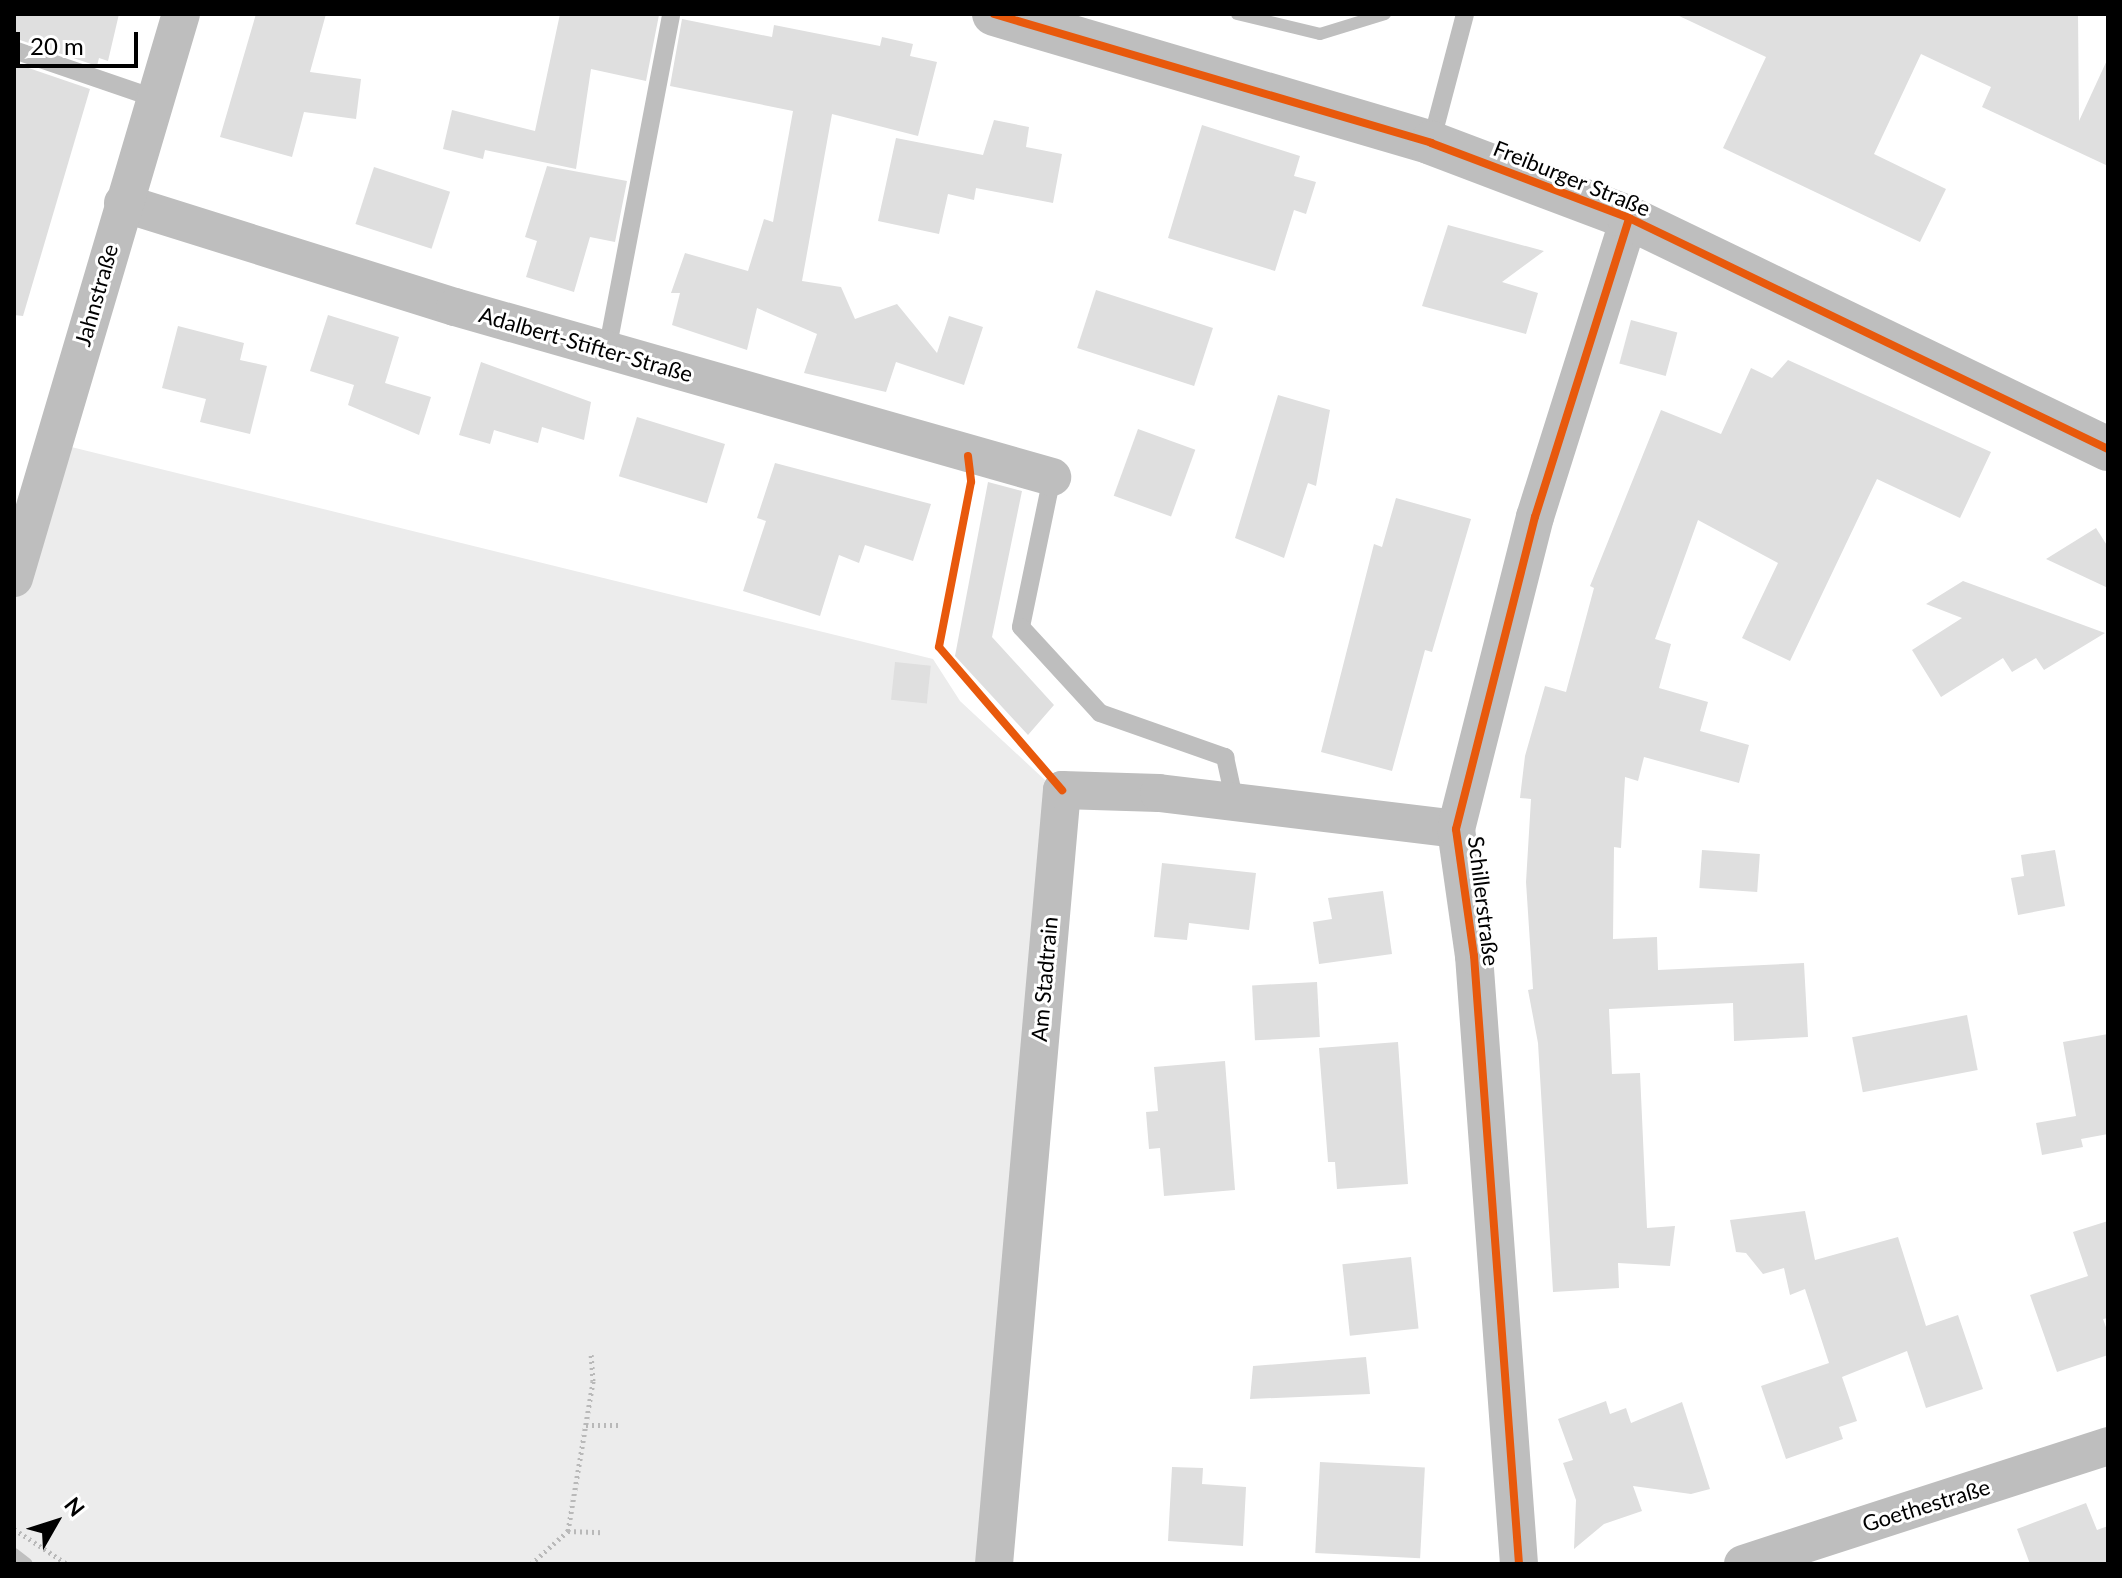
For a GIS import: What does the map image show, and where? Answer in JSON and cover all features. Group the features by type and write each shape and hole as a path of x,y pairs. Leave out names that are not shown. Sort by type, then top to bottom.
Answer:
{"street":[{"name":"Jahnstraße","path":"14,578 181,14"},
{"name":"Freiburger Straße","path":"994,14 1055,22 1431,143 1629,218 2108,449"},
{"name":"Adalbert-Stifter-Straße","path":"123,203 607,351 1052,477"},
{"name":"Schillerstraße","path":"1519,1564 1474,956 1456,829 1535,517 1629,218"},
{"name":"Am Stadtrain","path":"994,1564 1062,790 1235,803 1456,829"},
{"name":"Goethestraße","path":"1743,1564 2108,1446"}],"lane":[{"path":"607,351 671,14"},
{"path":"1431,143 1465,14"},
{"path":"14,50 154,98"},
{"path":"1052,477 1021,627 1100,713 1225,757 1235,803"}],"path":[{"path":"531,1564 568,1531 586,1425 591,1354"},
{"path":"586,1425 618,1425"},
{"path":"14,1529 67,1564"},
{"path":"568,1531 602,1532"}],"shaded area":[{"path":"55,443 933,659 960,701 1045,780 994,1564 14,1564 14,578"}],"building":[{"path":"14,14 119,14 108,61 99,58 97,66 14,38"},
{"path":"256,14 326,14 310,72 361,79 356,119 304,112 292,157 220,137"},
{"path":"560,14 659,15 646,81 591,69 576,169 485,150 483,159 443,149 452,110 535,131"},
{"path":"1675,14 2078,14 2079,121 2108,58 2108,166 1982,107 1991,87 1921,54 1874,154 1946,189 1920,242 1723,148 1766,57"},
{"path":"682,19 772,37 774,25 880,46 882,37 913,44 910,56 937,62 918,136 832,114 802,281 841,287 855,319 897,304 937,353 949,316 983,327 964,385 896,362 886,392 804,373 817,334 757,308 747,350 672,325 680,293 671,293 685,253 748,271 764,219 773,222 793,111 670,86"},
{"path":"14,63 90,89 23,316 14,315"},
{"path":"994,120 1029,127 1026,147 1062,154 1053,203 976,188 974,200 948,194 939,234 878,221 896,138 983,155"},
{"path":"1202,125 1300,156 1294,176 1316,182 1306,214 1294,210 1275,271 1168,238"},
{"path":"547,166 627,181 615,242 590,237 574,292 526,277 537,241 525,237"},
{"path":"374,167 450,192 432,249 355,224"},
{"path":"1448,225 1544,251 1502,282 1538,293 1526,334 1422,306"},
{"path":"1096,290 1213,328 1194,386 1077,348"},
{"path":"328,315 399,337 385,383 431,397 419,435 348,405 354,385 310,371"},
{"path":"1631,320 1677,332 1666,376 1619,363"},
{"path":"178,326 244,343 240,360 267,366 250,434 200,422 206,399 162,388"},
{"path":"1788,360 1991,452 1960,518 1877,479 1790,661 1742,638 1778,563 1698,520 1655,639 1671,644 1659,688 1708,702 1700,731 1749,745 1739,783 1644,757 1638,781 1625,777 1621,848 1614,847 1613,939 1657,937 1658,970 1804,963 1808,1037 1734,1041 1733,1003 1609,1009 1612,1074 1640,1073 1647,1228 1675,1226 1670,1266 1618,1263 1619,1288 1553,1292 1538,1043 1528,990 1533,989 1526,882 1531,799 1520,798 1525,756 1545,686 1566,692 1594,588 1590,586 1661,410 1721,434 1751,368 1772,378"},
{"path":"481,362 591,402 584,440 542,427 538,443 494,430 490,444 459,435"},
{"path":"1278,395 1330,410 1316,486 1308,483 1284,558 1235,538"},
{"path":"637,417 725,444 707,503 619,476"},
{"path":"1138,429 1195,450 1171,517 1114,496"},
{"path":"775,463 931,504 913,561 865,545 859,563 839,555 820,616 743,591 766,521 757,518"},
{"path":"988,482 1022,491 992,637 1054,705 1028,735 955,656"},
{"path":"1396,498 1471,519 1432,652 1425,650 1392,771 1321,752 1374,544 1382,547"},
{"path":"2096,528 2108,547 2108,588 2046,559"},
{"path":"1963,581 2105,633 2044,670 2036,658 2012,672 2003,658 1941,697 1912,650 1962,618 1926,604"},
{"path":"895,662 931,666 927,704 891,700"},
{"path":"1702,850 1760,854 1757,892 1699,888"},
{"path":"2055,850 2065,906 2018,915 2011,878 2024,876 2021,855"},
{"path":"1162,863 1256,873 1249,930 1189,923 1187,940 1154,937"},
{"path":"1383,891 1392,954 1319,964 1313,922 1332,919 1328,898"},
{"path":"1317,982 1320,1037 1255,1040 1252,985"},
{"path":"1967,1015 1978,1070 1863,1092 1852,1037"},
{"path":"2108,1034 2108,1134 2081,1139 2083,1147 2042,1155 2036,1123 2076,1116 2063,1042"},
{"path":"1398,1042 1408,1184 1337,1189 1335,1162 1328,1162 1319,1048"},
{"path":"1225,1061 1235,1190 1164,1196 1160,1148 1149,1149 1146,1112 1158,1111 1154,1067"},
{"path":"1805,1211 1815,1260 1898,1237 1926,1326 1958,1315 1983,1389 1926,1408 1907,1351 1842,1377 1857,1421 1839,1427 1843,1439 1786,1459 1761,1386 1829,1363 1805,1289 1790,1295 1784,1268 1763,1274 1746,1253 1736,1252 1730,1220"},
{"path":"2108,1221 2108,1318 2103,1319 2108,1333 2108,1355 2057,1372 2030,1295 2088,1276 2073,1232"},
{"path":"1411,1257 1419,1329 1350,1336 1342,1264"},
{"path":"1366,1357 1370,1394 1250,1399 1253,1366"},
{"path":"1606,1401 1610,1414 1626,1408 1631,1423 1682,1402 1710,1489 1691,1494 1633,1486 1642,1511 1604,1524 1574,1549 1576,1500 1563,1463 1573,1460 1558,1419"},
{"path":"1320,1462 1425,1467 1420,1558 1315,1553"},
{"path":"1172,1467 1203,1468 1202,1484 1246,1487 1243,1546 1168,1541"},
{"path":"2086,1503 2097,1530 2108,1526 2108,1564 2030,1564 2017,1529"}],"waterway":[{"path":"1237,14 1320,34 1385,14"},
{"path":"14,1554 27,1564"}],"cycle path":[{"path":"994,14 1431,143 1629,218 2108,449"},
{"path":"1519,1564 1474,956 1456,829 1535,517 1629,218"},
{"path":"968,456 971,482 939,647 1062,790"}]}
